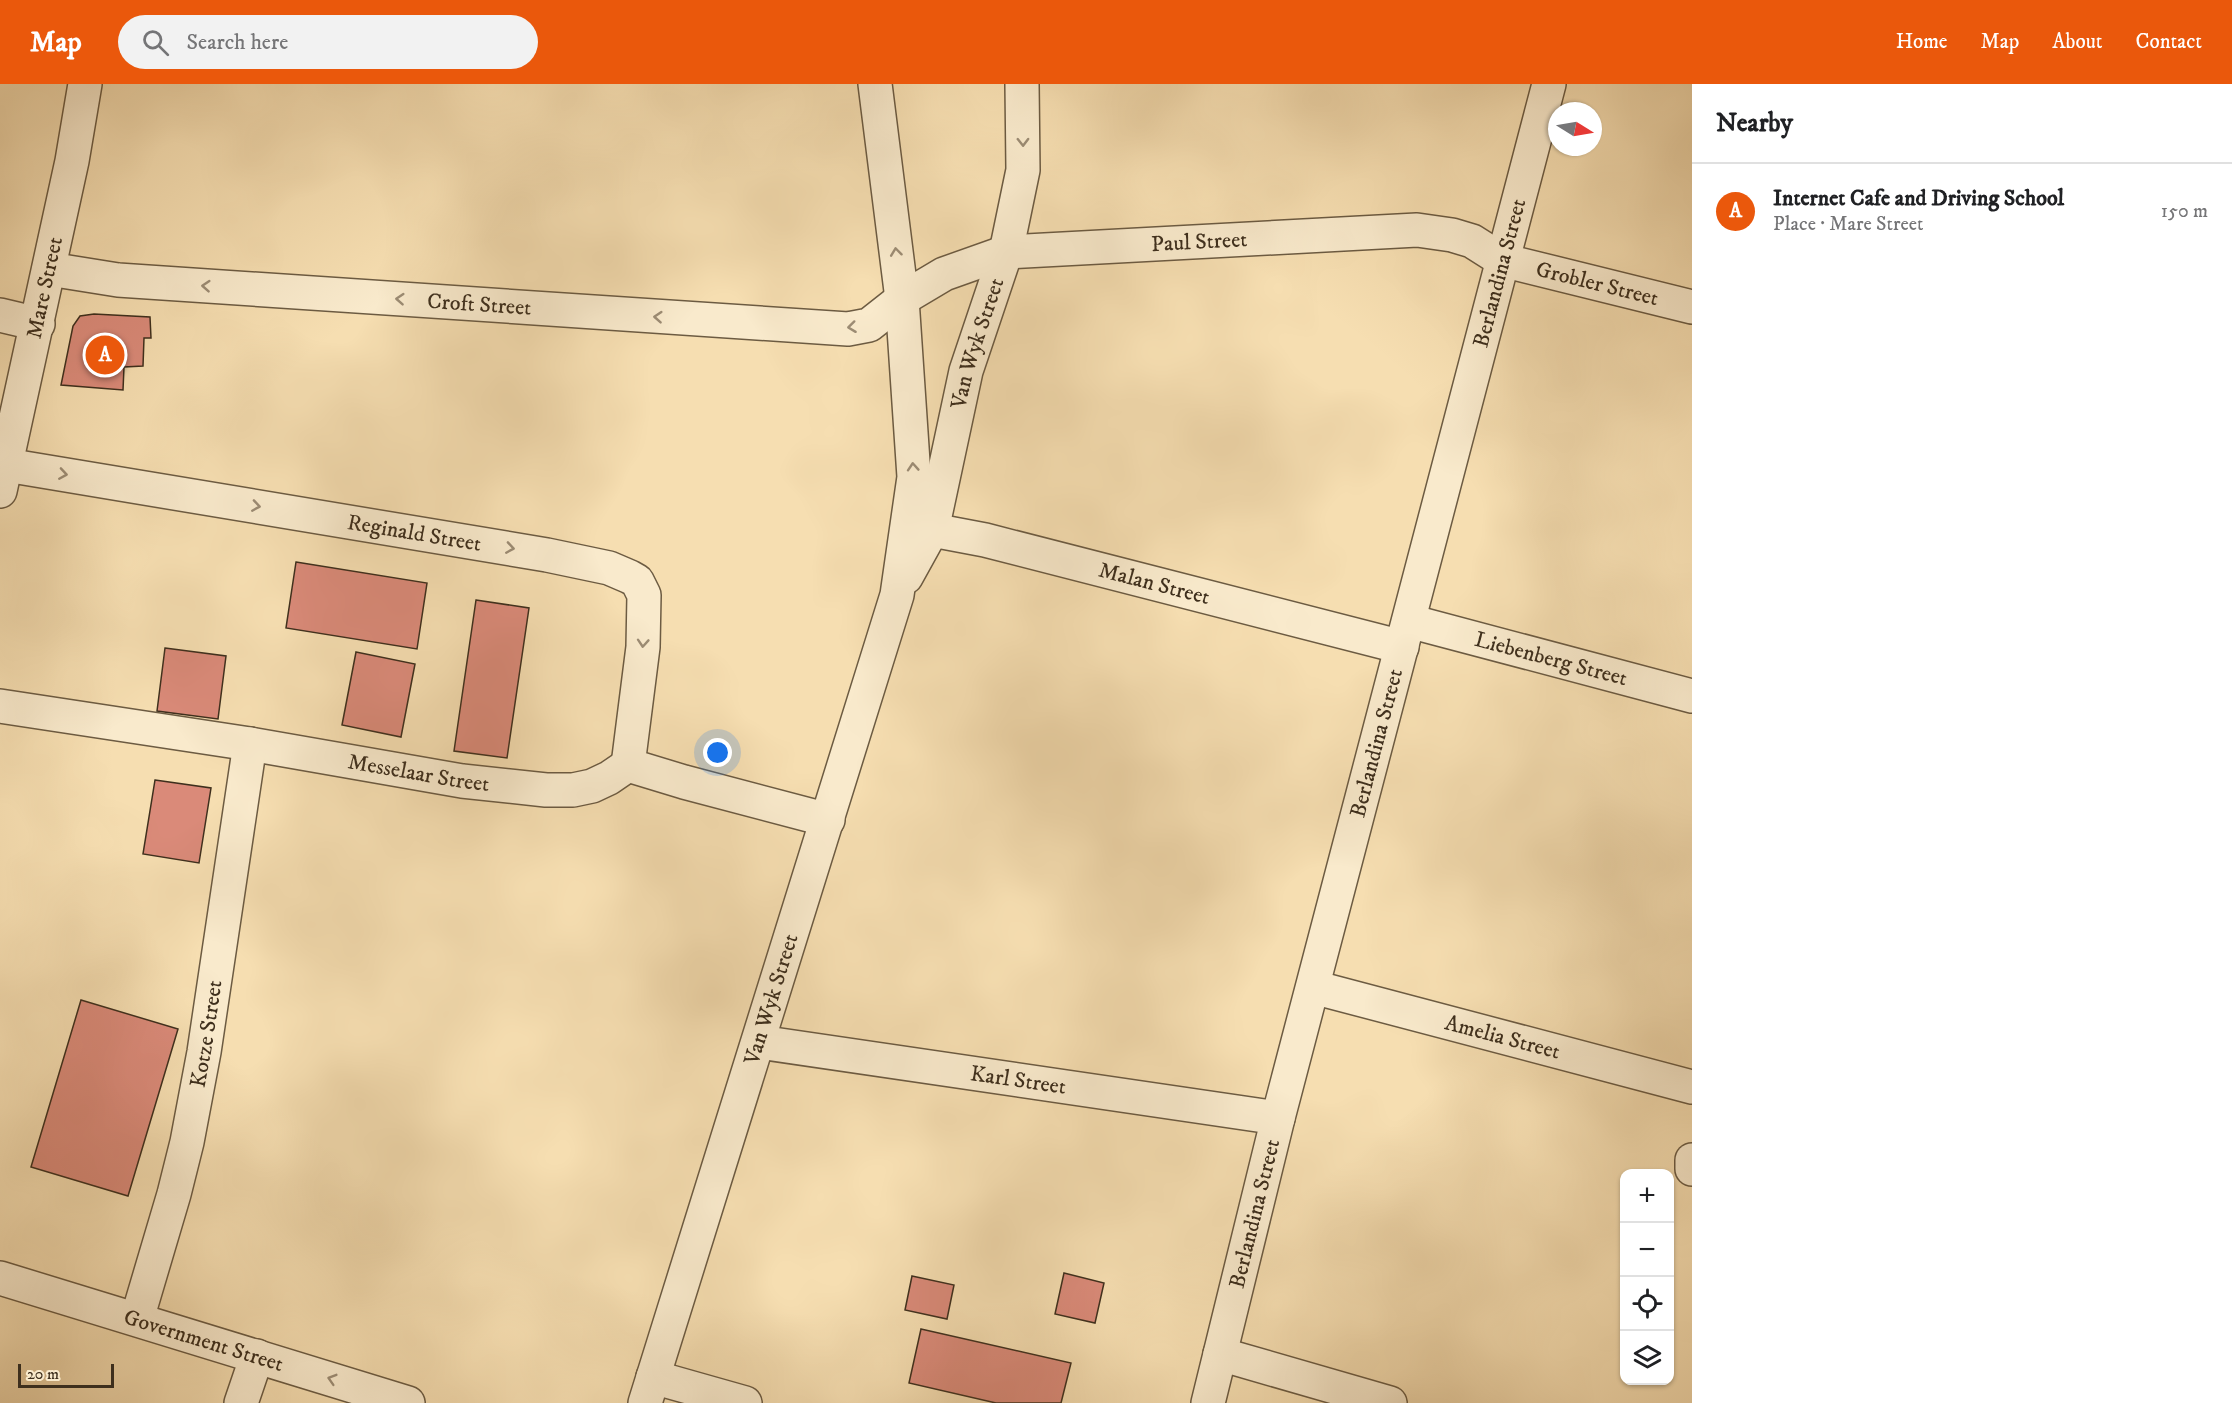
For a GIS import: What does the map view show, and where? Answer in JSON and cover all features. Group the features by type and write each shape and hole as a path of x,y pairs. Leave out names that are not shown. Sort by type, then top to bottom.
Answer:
{"street":[{"name":"Mare Street","path":"3,478 38,324 85,84"},
{"name":"Van Wyk Street","path":"875,84 902,299 919,528"},
{"name":"Van Wyk Street","path":"649,1390 966,371 1006,252 1023,170 1022,84"},
{"name":"Berlandina Street","path":"1208,1403 1278,1118 1549,84"},
{"name":"Paul Street","path":"902,299 944,274 1006,252 1417,230 1452,235 1472,241 1503,260"},
{"name":"Grobler Street","path":"1503,260 1692,308"},
{"name":"Croft Street","path":"49,270 118,280 848,329 869,325 902,299"},
{"path":"0,315 38,324"},
{"name":"Reginald Street","path":"3,478 547,555 609,568 630,577 641,587 645,605 643,647 628,765"},
{"name":"Malan Street","path":"919,528 1405,634"},
{"name":"Liebenberg Street","path":"1405,634 1692,696"},
{"name":"Messelaar Street","path":"0,706 250,744 462,781 546,790 573,790 592,786 628,765"},
{"name":"Kotze Street","path":"137,1320 187,1142 204,1052 250,744"},
{"path":"628,765 828,820"},
{"name":"Amelia Street","path":"1313,987 1692,1087"},
{"name":"Karl Street","path":"759,1042 1278,1118"},
{"path":"1692,1160 1692,1169"},
{"name":"Government Street","path":"0,1278 408,1403"},
{"path":"1220,1354 1389,1403"},
{"path":"240,1403 257,1356"},
{"path":"649,1390 745,1403"}],"building":[{"path":"94,314 150,317 151,338 144,338 143,366 124,367 123,390 61,385 73,326 80,316"},
{"path":"296,562 427,583 417,649 286,628"},
{"path":"476,600 529,608 507,758 454,751"},
{"path":"165,648 226,656 218,719 157,711"},
{"path":"356,652 415,664 401,737 342,725"},
{"path":"155,780 211,788 199,863 143,854"},
{"path":"81,1000 178,1029 128,1196 31,1167"},
{"path":"1064,1273 1104,1283 1095,1323 1055,1314"},
{"path":"912,1276 954,1285 947,1319 905,1310"},
{"path":"921,1329 1071,1363 1061,1403 996,1403 909,1383"}],"place":[{"name":"Internet Cafe and Driving School","path":"105,355"}]}
